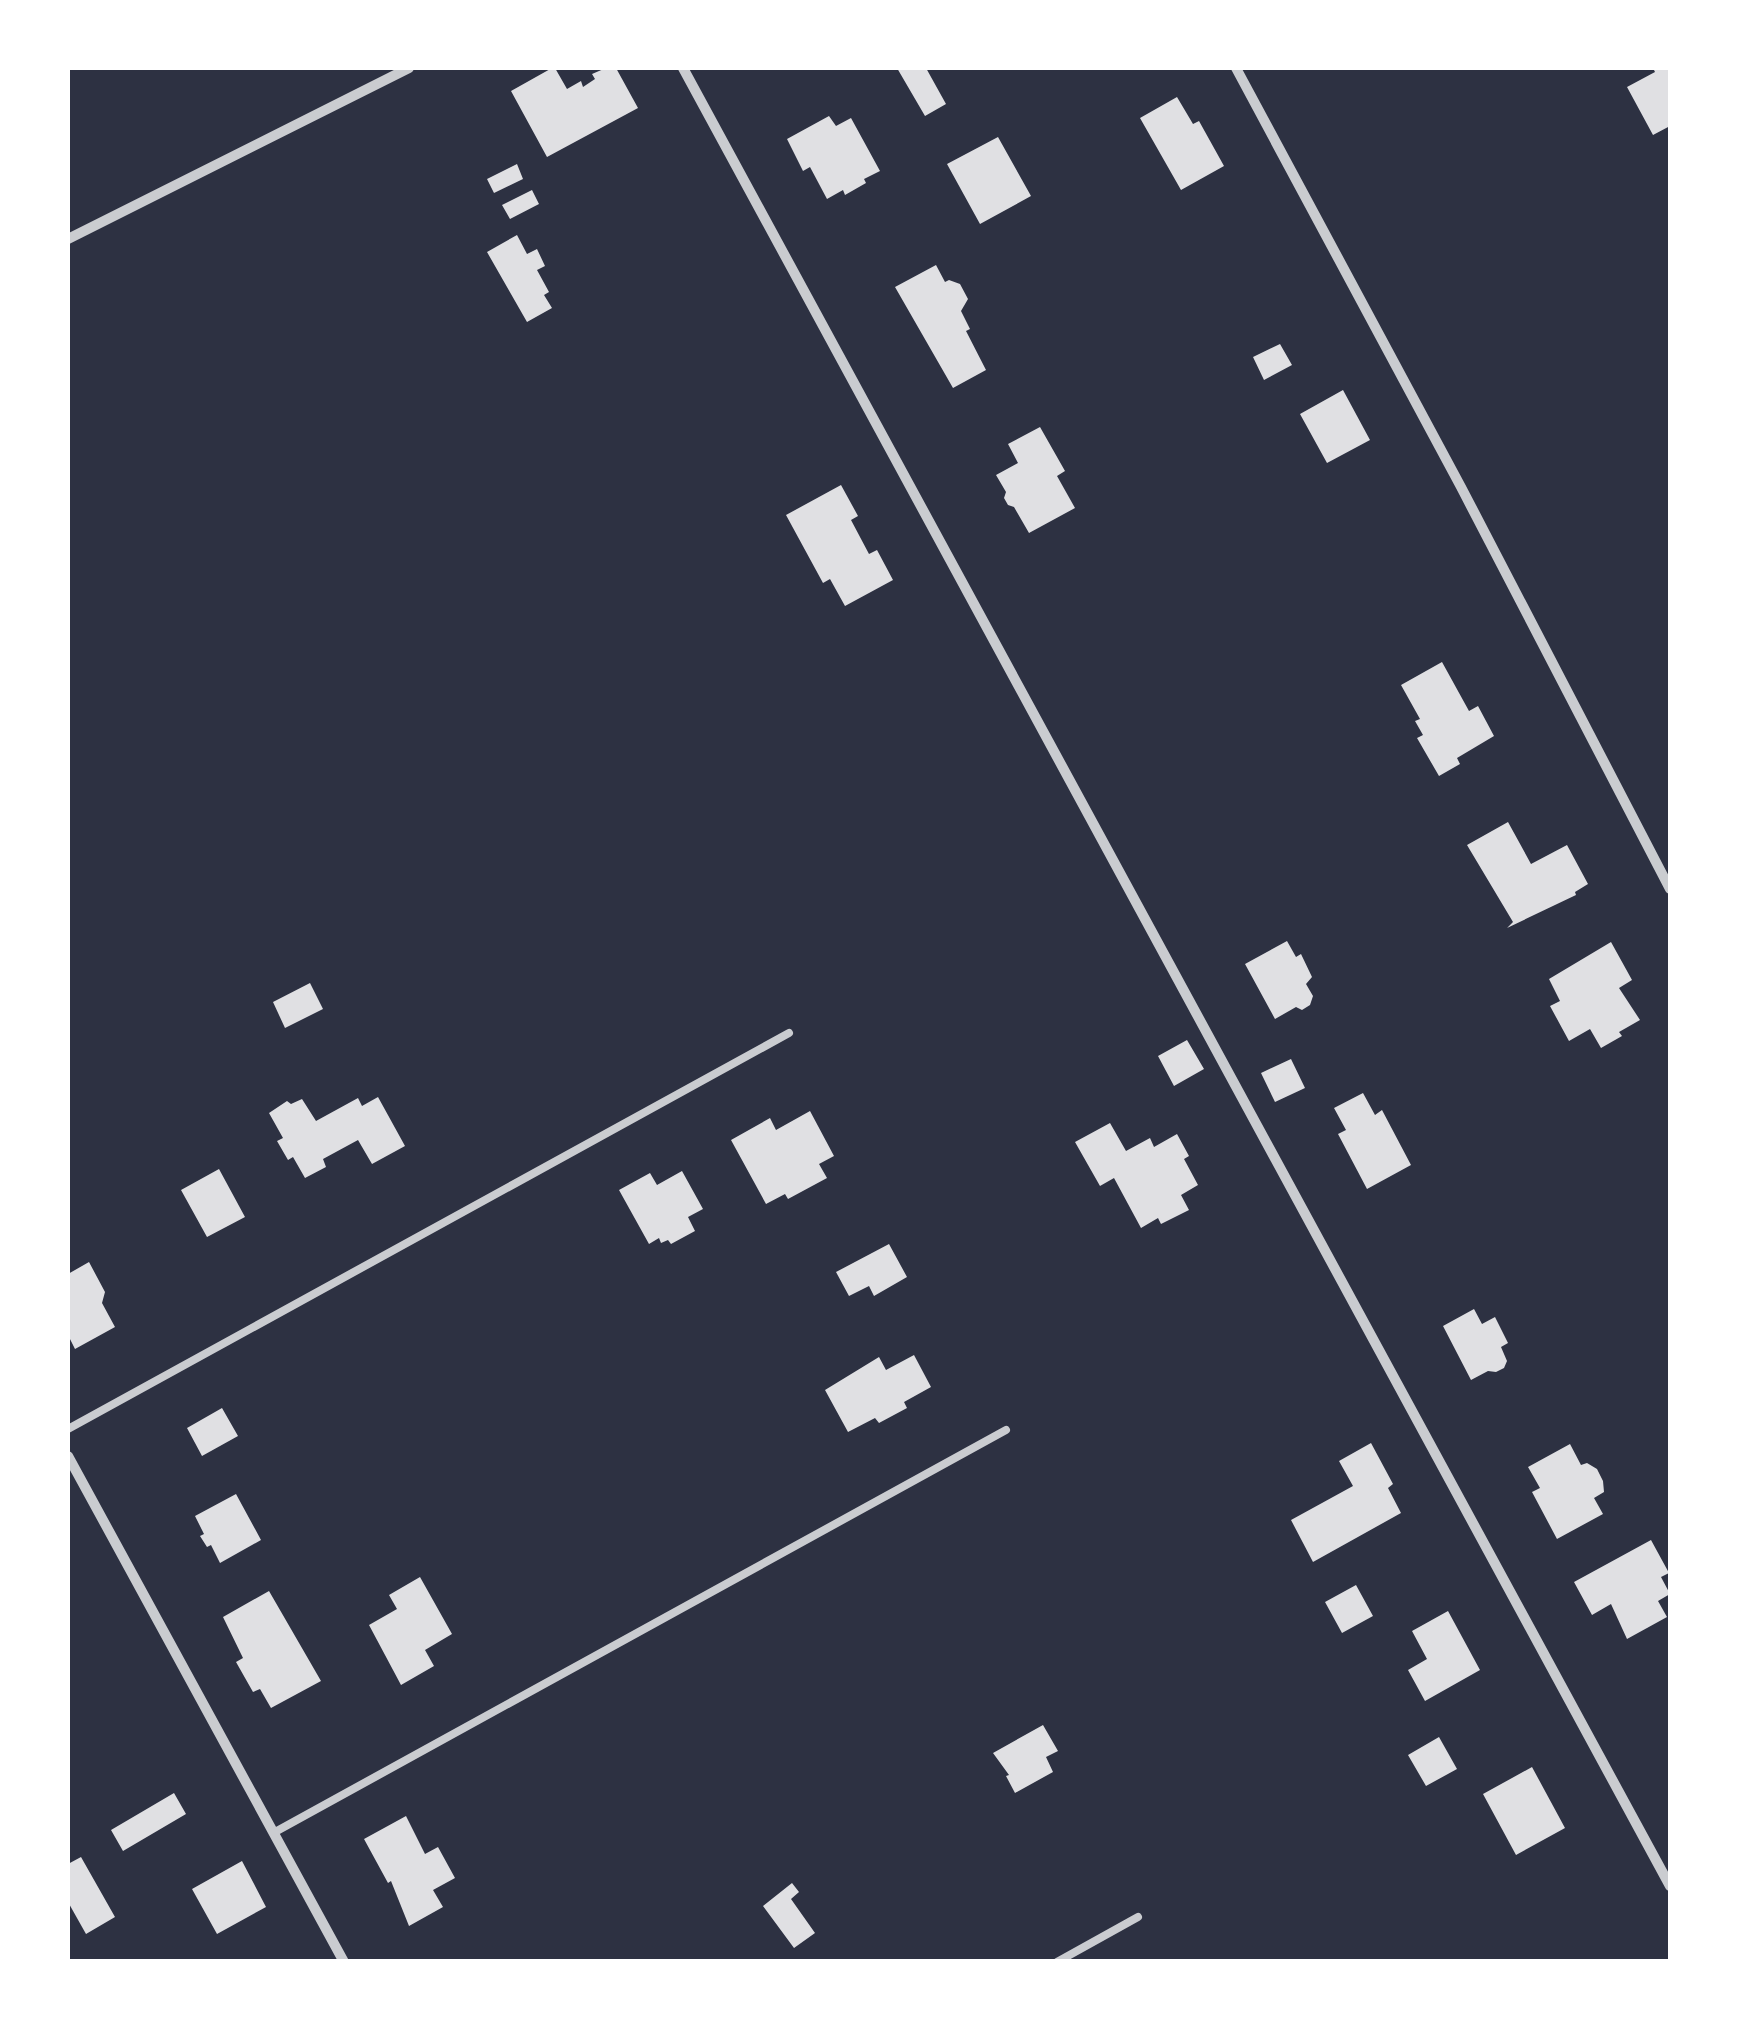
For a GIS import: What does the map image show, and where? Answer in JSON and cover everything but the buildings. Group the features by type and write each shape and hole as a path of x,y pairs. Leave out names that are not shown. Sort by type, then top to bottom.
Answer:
{"street":[{"path":"68,238 409,68"},
{"path":"683,68 1670,1886"},
{"path":"1236,68 1461,487 1670,889"},
{"path":"68,1456 344,1962"}],"lane":[{"path":"68,1429 788,1033"},
{"path":"275,1832 1006,1430"},
{"path":"1057,1962 1138,1917"}]}
